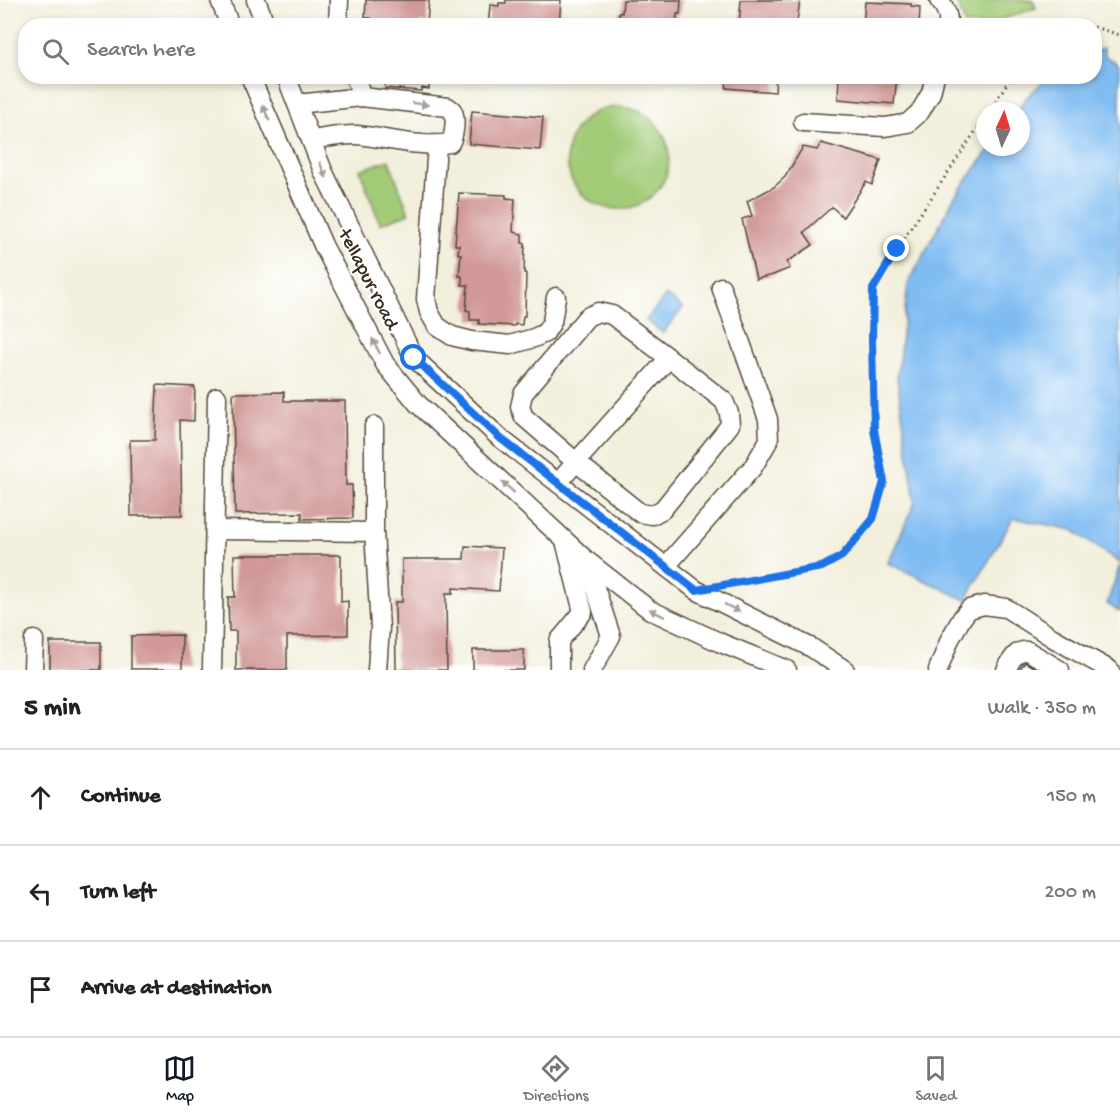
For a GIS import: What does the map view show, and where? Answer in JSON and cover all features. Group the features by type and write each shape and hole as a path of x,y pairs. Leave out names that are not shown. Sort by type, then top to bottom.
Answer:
{"street":[{"path":"220,0 227,18"},
{"path":"256,0 263,18"},
{"path":"337,18 339,0"},
{"path":"939,0 944,5 949,18"},
{"name":"tellapur road","path":"253,84 323,245 385,364 418,404 586,560 650,610 787,670"},
{"path":"289,84 328,181 414,358 500,438 696,590 812,648 845,670"},
{"path":"358,84 362,97"},
{"path":"803,122 885,127 908,123 920,112 933,84"},
{"path":"297,104 362,97 448,107 454,116 453,139 450,143 437,145 354,135 311,140"},
{"path":"437,145 426,299 429,312 437,326 452,336 472,341 510,345 545,333 552,322 556,297"},
{"path":"666,566 753,467 769,440 768,418 721,287"},
{"path":"598,312 612,315 669,358 724,401 729,413 729,425 663,509 652,515 640,513 576,462 524,417 520,407 523,394 587,316 598,312"},
{"path":"558,483 669,358"},
{"path":"212,670 217,397"},
{"path":"374,426 374,532 380,627 377,670"},
{"path":"215,530 374,532"},
{"path":"559,670 560,641 583,612 564,539"},
{"path":"586,560 611,636 592,670"},
{"path":"938,670 950,639 962,618 969,609 984,604 1006,608 1036,628 1110,670"},
{"path":"33,670 34,640"},
{"path":"1006,670 1018,652 1023,650 1060,670"}],"path":[{"path":"1102,29 1120,34"},
{"path":"995,102 1008,84"},
{"path":"696,590 822,567 842,556 873,519 884,482 874,430 873,289 976,130"}],"green space":[{"path":"956,0 1033,0 1036,8 1006,18 962,18"},
{"path":"618,107 638,111 654,122 665,138 669,158 665,178 654,194 638,205 618,209 598,205 582,194 571,178 567,158 571,138 582,122 598,111"},
{"path":"389,160 409,213 380,224 360,170"}],"water":[{"path":"1103,48 1106,57 1120,66 1120,563 1073,530 1013,518 966,600 888,563 915,502 897,378 908,284 954,198 984,156 1030,156 1030,102 1023,102 1027,97 1041,84 1102,84"},
{"path":"666,295 683,308 663,333 646,320"},
{"path":"1120,565 1120,612 1107,604"}],"building":[{"path":"366,0 429,0 427,18 365,18"},
{"path":"506,0 561,0 560,18 489,18 490,5 499,6 499,3 506,3"},
{"path":"623,0 681,0 680,14 677,14 677,18 619,18 619,12 622,13"},
{"path":"741,0 800,0 798,18 740,18"},
{"path":"865,2 911,4 911,6 920,7 919,18 864,18"},
{"path":"385,84 429,84 429,89 422,88 421,91 385,88"},
{"path":"726,84 776,84 775,92 726,88"},
{"path":"839,84 896,84 894,104 838,99"},
{"path":"472,111 543,117 540,150 469,144"},
{"path":"821,143 881,160 872,185 866,182 843,217 832,207 804,232 813,245 787,262 790,268 756,279 742,219 752,216 747,201 774,187 785,177 803,147 817,150"},
{"path":"459,193 506,195 506,198 515,199 513,232 522,234 522,243 525,243 525,316 523,316 522,325 479,324 479,320 470,320 470,311 466,310 468,285 462,285 462,276 459,276 461,254 458,254 459,245 455,245"},
{"path":"157,385 195,387 194,421 180,420 182,515 131,516 130,440 155,440"},
{"path":"284,392 284,401 345,401 346,485 352,485 353,518 302,519 302,513 235,514 233,393"},
{"path":"465,546 502,548 499,591 453,588 453,593 446,593 447,670 396,670 395,602 402,602 402,559 464,559"},
{"path":"234,555 341,555 341,602 348,601 348,635 287,636 287,670 236,670 236,631 229,631 228,597 235,597"},
{"path":"182,635 182,669 131,669 131,636"},
{"path":"50,642 101,642 101,670 50,670"},
{"path":"473,650 524,650 524,670 473,670"},
{"path":"1025,662 1038,670 1019,670"}],"route":[{"path":"414,358 500,438 696,590 822,567 842,556 873,519 884,482 874,430 873,289 897,249"}]}
